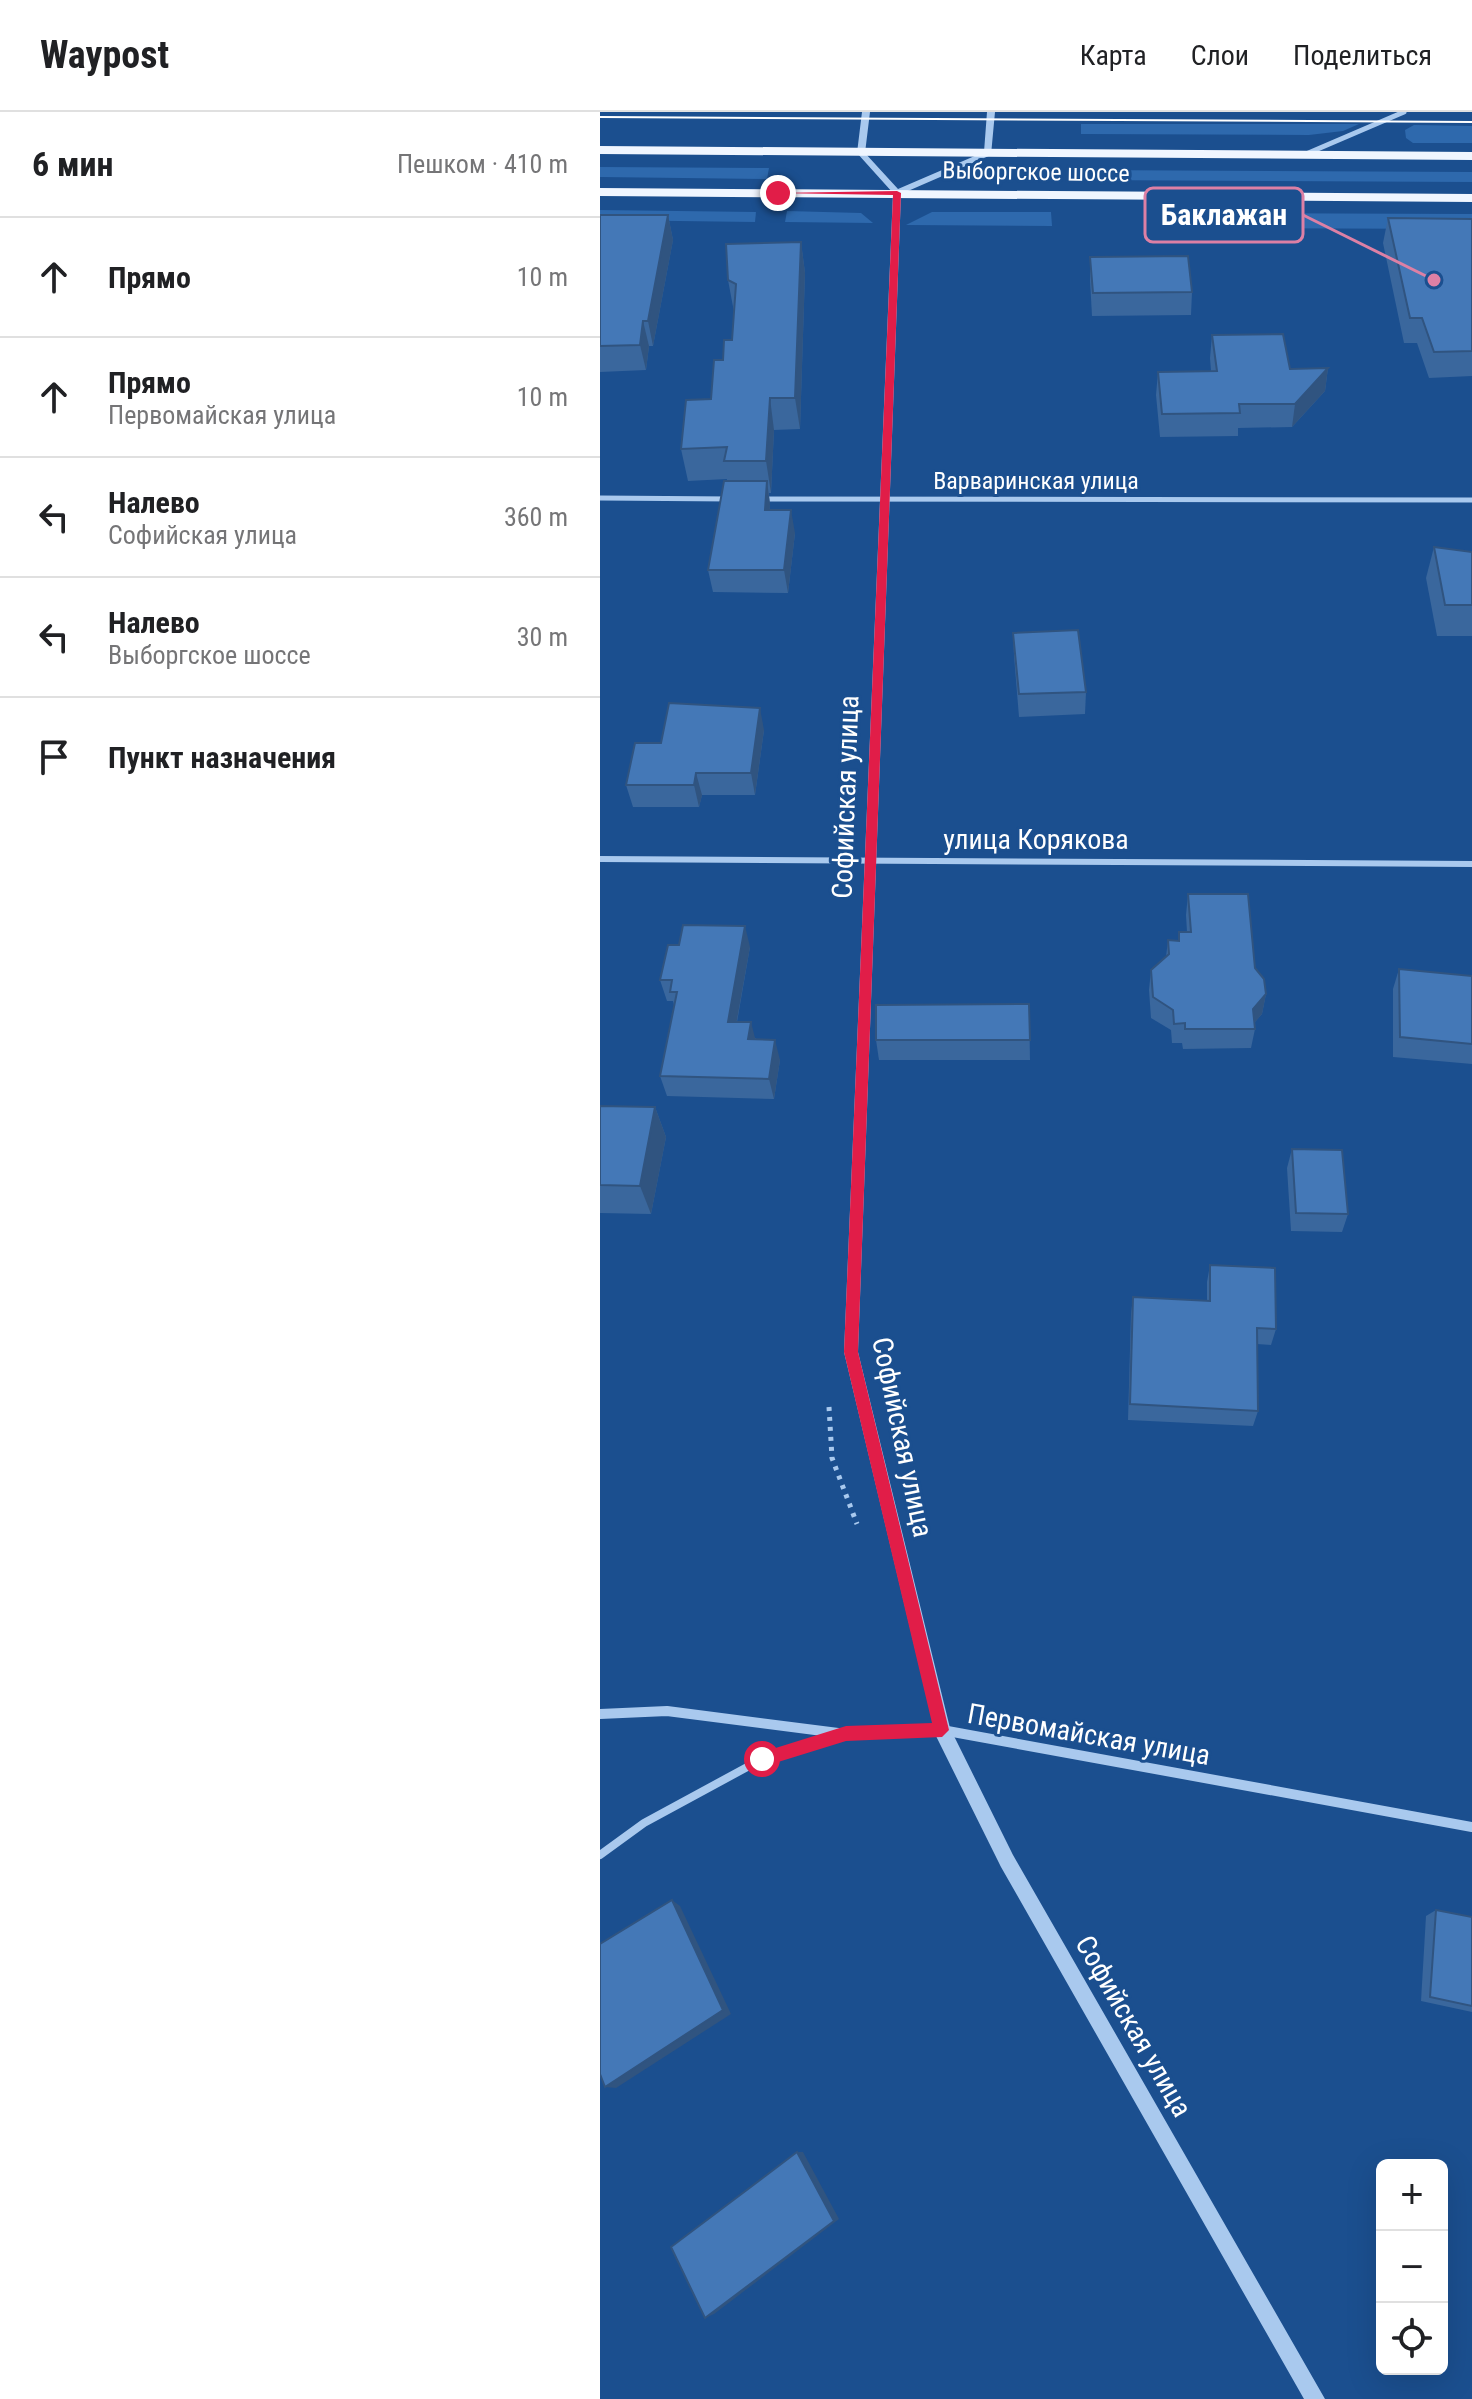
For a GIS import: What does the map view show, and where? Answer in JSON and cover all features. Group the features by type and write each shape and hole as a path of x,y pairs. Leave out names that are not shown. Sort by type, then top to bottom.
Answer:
{"main road":[{"name":"Выборгское шоссе","path":"600,150 1472,156"},
{"name":"Выборгское шоссе","path":"600,192 1472,198"}],"street":[{"path":"866,112 861,153 897,193 988,153 991,112"},
{"path":"1304,155 1404,112"},
{"name":"Софийская улица","path":"897,193 851,1352 942,1730 1007,1861 1315,2399"},
{"path":"600,498 742,499"},
{"name":"Варваринская улица","path":"758,499 1472,500"},
{"name":"улица Корякова","path":"600,859 1472,864"},
{"name":"Первомайская улица","path":"600,1714 667,1711 846,1734 942,1730 1472,1827"}],"lane":[{"path":"600,1855 644,1823 762,1759 846,1734"}],"shaded area":[{"path":"1081,124 1359,124 1343,131 1309,135 1081,134"},
{"path":"1414,125 1472,126 1472,143 1413,143 1406,138 1405,130"},
{"path":"600,167 769,168 767,179 600,177"},
{"path":"1081,170 1472,172 1472,182 1081,180"},
{"path":"600,210 756,212 755,222 600,220"},
{"path":"787,211 861,213 873,223 785,222"},
{"path":"932,212 1051,212 1052,226 906,225"},
{"path":"1222,213 1472,214 1472,229 1224,228"}],"building":[{"path":"600,215 668,215 648,321 643,321 640,345 600,346"},
{"path":"1388,218 1472,219 1472,351 1434,352 1422,318 1410,318"},
{"path":"801,242 795,398 770,398 766,461 724,461 727,447 681,449 686,400 711,399 714,360 723,360 724,340 732,340 736,284 728,280 726,244"},
{"path":"1188,256 1192,292 1093,293 1090,257"},
{"path":"1283,334 1290,369 1328,368 1295,404 1239,404 1240,413 1162,414 1158,372 1217,371 1212,335"},
{"path":"724,481 767,481 765,510 791,510 784,570 708,570"},
{"path":"1434,547 1472,552 1472,605 1445,605"},
{"path":"1078,630 1086,692 1019,694 1013,633"},
{"path":"669,703 760,708 751,773 696,773 694,785 626,785 635,743 661,743"},
{"path":"1188,894 1248,894 1255,968 1264,979 1266,994 1253,1009 1255,1029 1185,1029 1185,1023 1174,1024 1173,1010 1153,997 1151,970 1169,954 1168,940 1179,941 1179,932 1191,932"},
{"path":"683,925 745,926 728,1022 751,1022 748,1039 775,1040 769,1079 660,1076 677,992 670,992 672,980 660,980 668,945 679,945"},
{"path":"1399,969 1472,976 1472,1044 1400,1037"},
{"path":"1029,1004 1030,1040 876,1040 876,1005"},
{"path":"600,1106 655,1107 640,1186 600,1185"},
{"path":"1292,1149 1342,1150 1348,1214 1296,1213"},
{"path":"1210,1265 1275,1268 1276,1329 1257,1328 1258,1411 1130,1404 1133,1297 1210,1301"},
{"path":"672,1900 723,2010 605,2087 600,2074 600,1944"},
{"path":"1436,1910 1472,1917 1472,2006 1430,1997"},
{"path":"797,2152 834,2221 705,2318 671,2247"}],"tram line":[{"path":"600,117 1472,122"}],"place":[{"name":"Баклажан","path":"1434,280"}],"route":[{"path":"762,1759 846,1734 942,1730 851,1352 897,193 778,193"}]}
